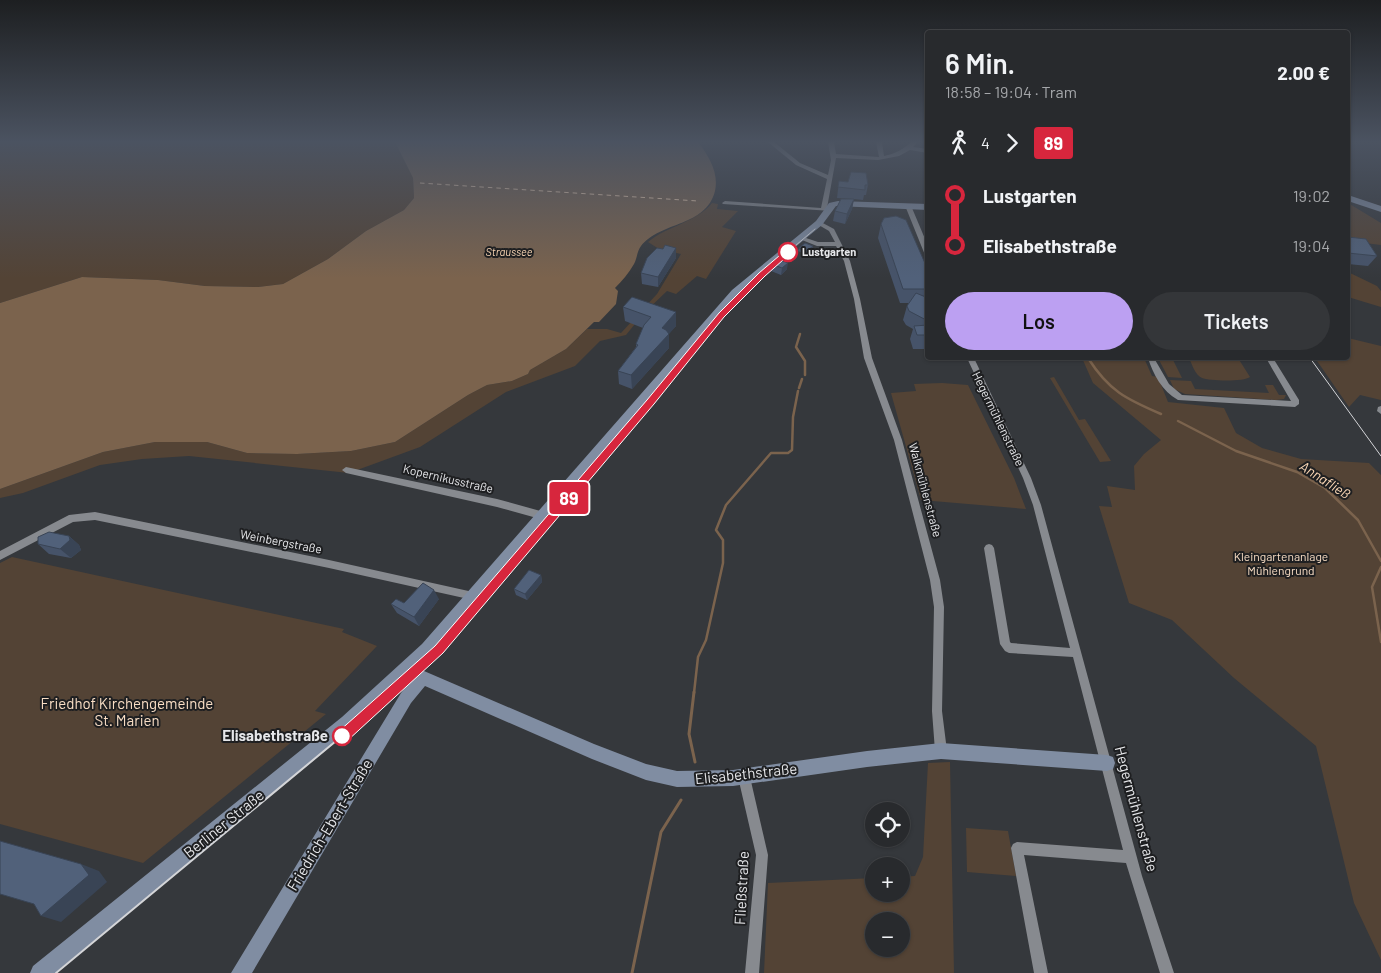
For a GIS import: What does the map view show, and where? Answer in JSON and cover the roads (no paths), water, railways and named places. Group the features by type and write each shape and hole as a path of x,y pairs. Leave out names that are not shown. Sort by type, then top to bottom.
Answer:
{"street":[{"path":"828,206 829,187"},
{"path":"1350,199 1381,209"},
{"path":"725,203 925,207"},
{"name":"Berliner Straße","path":"40,973 348,722 427,649 544,516 735,292 820,222 828,206"},
{"path":"909,208 925,248"},
{"name":"Walkmühlenstraße","path":"820,222 831,229 849,266 868,358 898,440 935,580 939,607 937,711 941,752"},
{"path":"800,238 817,244 838,244"},
{"name":"Hegermühlenstraße","path":"971,360 1027,478 1037,505 1132,857 1167,973"},
{"path":"1152,360 1166,388 1173,395 1181,398 1295,404 1295,400 1271,360"},
{"name":"Kopernikusstraße","path":"346,470 497,503 544,516"},
{"name":"Weinbergstraße","path":"0,556 72,518 95,516 474,596"},
{"path":"989,548 1006,644 1009,648 1076,653"},
{"name":"Elisabethstraße","path":"405,670 421,679 646,772 666,778 690,780 744,776 867,759 941,752 1107,763"},
{"name":"Friedrich-Ebert-Straße","path":"241,973 406,698 421,679"},
{"name":"Fließstraße","path":"744,776 762,855 752,973"},
{"path":"1041,973 1017,848 1132,857"}],"water":[{"name":"Straussee","path":"413,187 716,187 710,203 702,211 693,218 660,232 641,246 632,267 615,288 618,291 616,304 599,322 594,322 566,349 530,370 528,374 512,381 487,385 468,395 395,442 351,451 297,454 247,453 207,442 155,442 103,452 0,489 0,303 82,277 158,280 205,286 258,287 283,284 328,259 366,231 404,210 414,198"}],"waterway":[{"path":"800,334 796,347 805,361 805,375"},
{"name":"Annafließ","path":"1089,360 1103,379 1119,393 1161,414"},
{"path":"799,388 802,379"},
{"path":"694,693 698,657 706,640 723,563 723,540 716,530 726,505 771,453 788,453 792,450 793,417 798,391"},
{"name":"Annafließ","path":"1178,421 1236,451 1297,472 1325,488 1358,520 1381,561"},
{"name":"Annafließ","path":"1381,567 1372,587 1381,642"},
{"path":"694,692 689,734 695,762"},
{"path":"632,973 661,832 681,800"}],"tram line":[{"path":"390,693 439,649 651,402 721,315 762,274 815,229"},
{"name":"89","path":"342,736 439,649 651,402 721,315 762,274 788,252"},
{"path":"1311,360 1381,456"},
{"path":"56,973 342,736 391,692"}],"place":[{"name":"Lustgarten","path":"788,252"},
{"name":"Elisabethstraße","path":"342,736"}],"park label":[{"name":"Kleingartenanlage Mühlengrund","path":"1281,564"},
{"name":"Friedhof Kirchengemeinde St. Marien","path":"127,712"}]}
